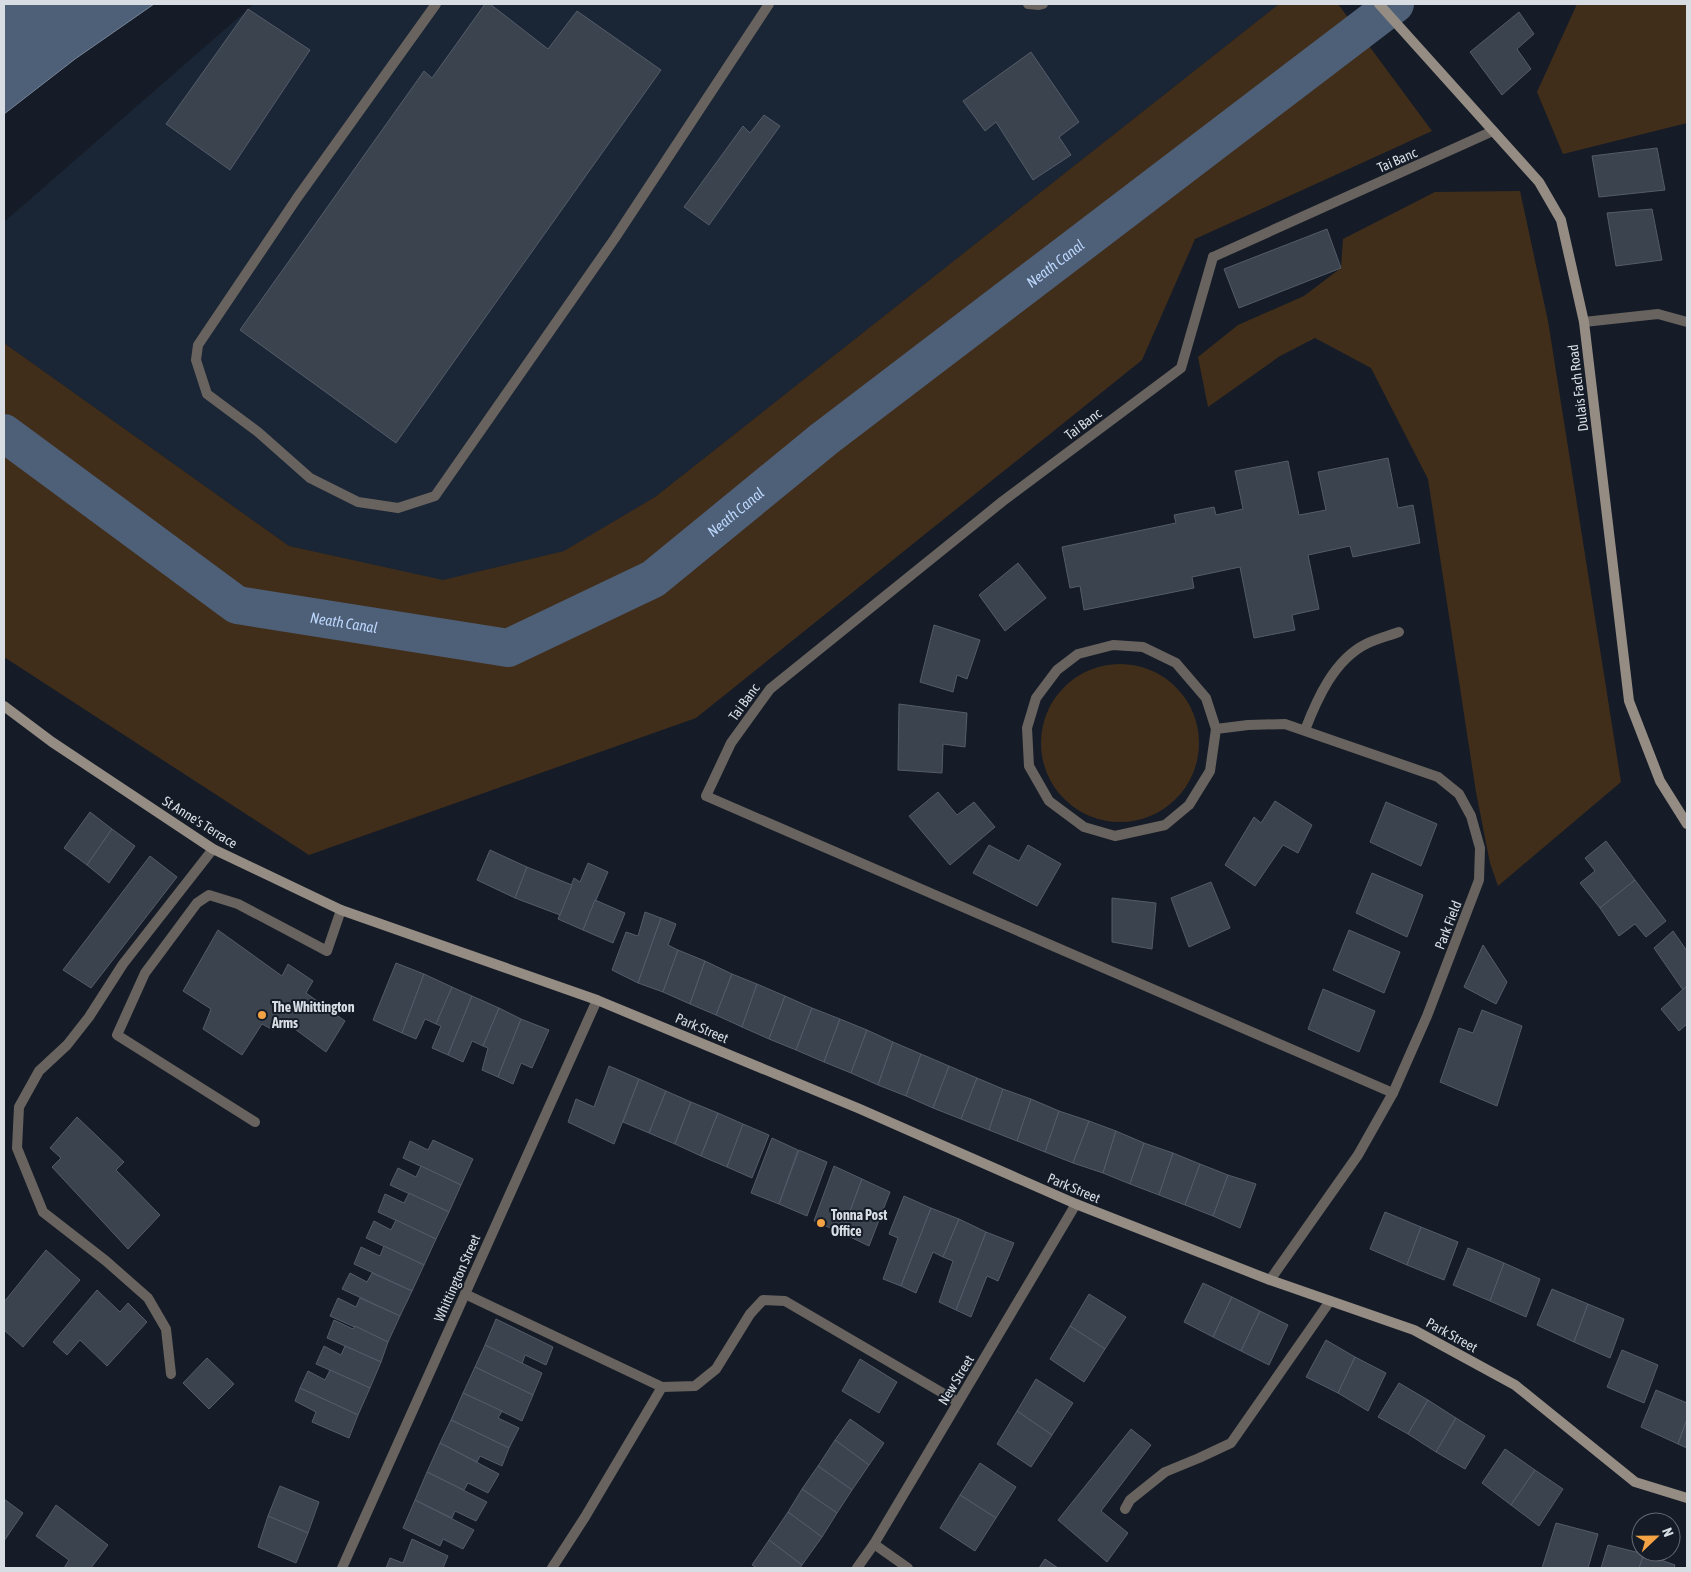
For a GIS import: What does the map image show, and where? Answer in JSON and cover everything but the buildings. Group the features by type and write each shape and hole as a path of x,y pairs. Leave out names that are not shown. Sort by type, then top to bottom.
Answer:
{"main road":[{"name":"Dulais Fach Road","path":"1379,4 1539,182 1561,220 1584,322 1629,701 1660,781 1687,824"},
{"name":"St Anne's Terrace","path":"4,706 52,742 213,850 341,910 428,939"},
{"name":"Park Street","path":"428,939 597,1000 860,1109 1076,1204 1270,1280 1414,1330 1515,1385 1634,1482 1687,1498"}],"street":[{"path":"436,4 297,198 198,345 196,360 207,394 258,432 310,478 358,502 398,508 434,496 615,238 769,4"},
{"path":"1028,4 1043,4"},
{"name":"Tai Banc","path":"1393,1093 706,796 731,743 770,689 1003,501 1181,368 1213,257 1494,131"},
{"path":"1584,322 1658,314 1687,322"},
{"path":"1306,730 1318,699 1348,657 1366,644 1399,632"},
{"path":"1113,645 1142,647 1176,663 1206,698 1216,729 1210,772 1189,805 1165,825 1115,836 1084,827 1049,801 1029,766 1027,728 1036,698 1057,670 1078,654 1113,645"},
{"name":"Park Field","path":"1216,729 1248,725 1286,724 1438,777 1459,794 1471,816 1480,848 1480,880 1427,1016 1393,1093 1358,1155 1270,1280"},
{"path":"172,1374 166,1329 148,1298 106,1261 43,1212 17,1148 20,1107 39,1071 67,1045 90,1017 123,964 213,850"},
{"path":"255,1122 117,1035 146,973 197,903 209,895 238,904 327,951 341,910"},
{"name":"Whittington Street","path":"342,1568 597,1000"},
{"name":"New Street","path":"857,1568 874,1544 1076,1204"},
{"path":"465,1294 662,1387 695,1386 716,1369 750,1314 763,1300 785,1301 958,1402"},
{"path":"1125,1509 1130,1500 1165,1472 1231,1443 1330,1301"},
{"path":"552,1568 585,1517 662,1387"},
{"path":"874,1544 908,1568"}],"shaded area":[{"path":"4,4 154,4 75,59 4,114"},
{"path":"254,4 1279,4 655,497 565,551 443,581 289,546 4,343 4,222"},
{"path":"1279,4 1338,4 1432,131 1195,239 1142,360 696,718 309,855 4,657 4,343 289,546 443,580 564,551 655,497"},
{"path":"1577,4 1687,4 1687,123 1563,154 1537,92"},
{"path":"1520,191 1548,321 1621,782 1498,886 1490,863 1476,792 1428,479 1371,368 1315,338 1280,356 1208,407 1198,357 1238,325 1304,296 1341,268 1343,239 1435,192"},
{"path":"1120,664 1150,670 1176,687 1193,713 1199,743 1193,773 1176,799 1150,816 1120,822 1090,816 1064,799 1047,773 1041,743 1047,713 1064,687 1090,670"}],"waterway":[{"name":"Neath Canal","path":"4,433 237,605 508,648 653,579 824,439 1395,4"}],"place":[{"name":"The Whittington Arms","path":"262,1015"},
{"name":"Tonna Post Office","path":"821,1223"}]}
